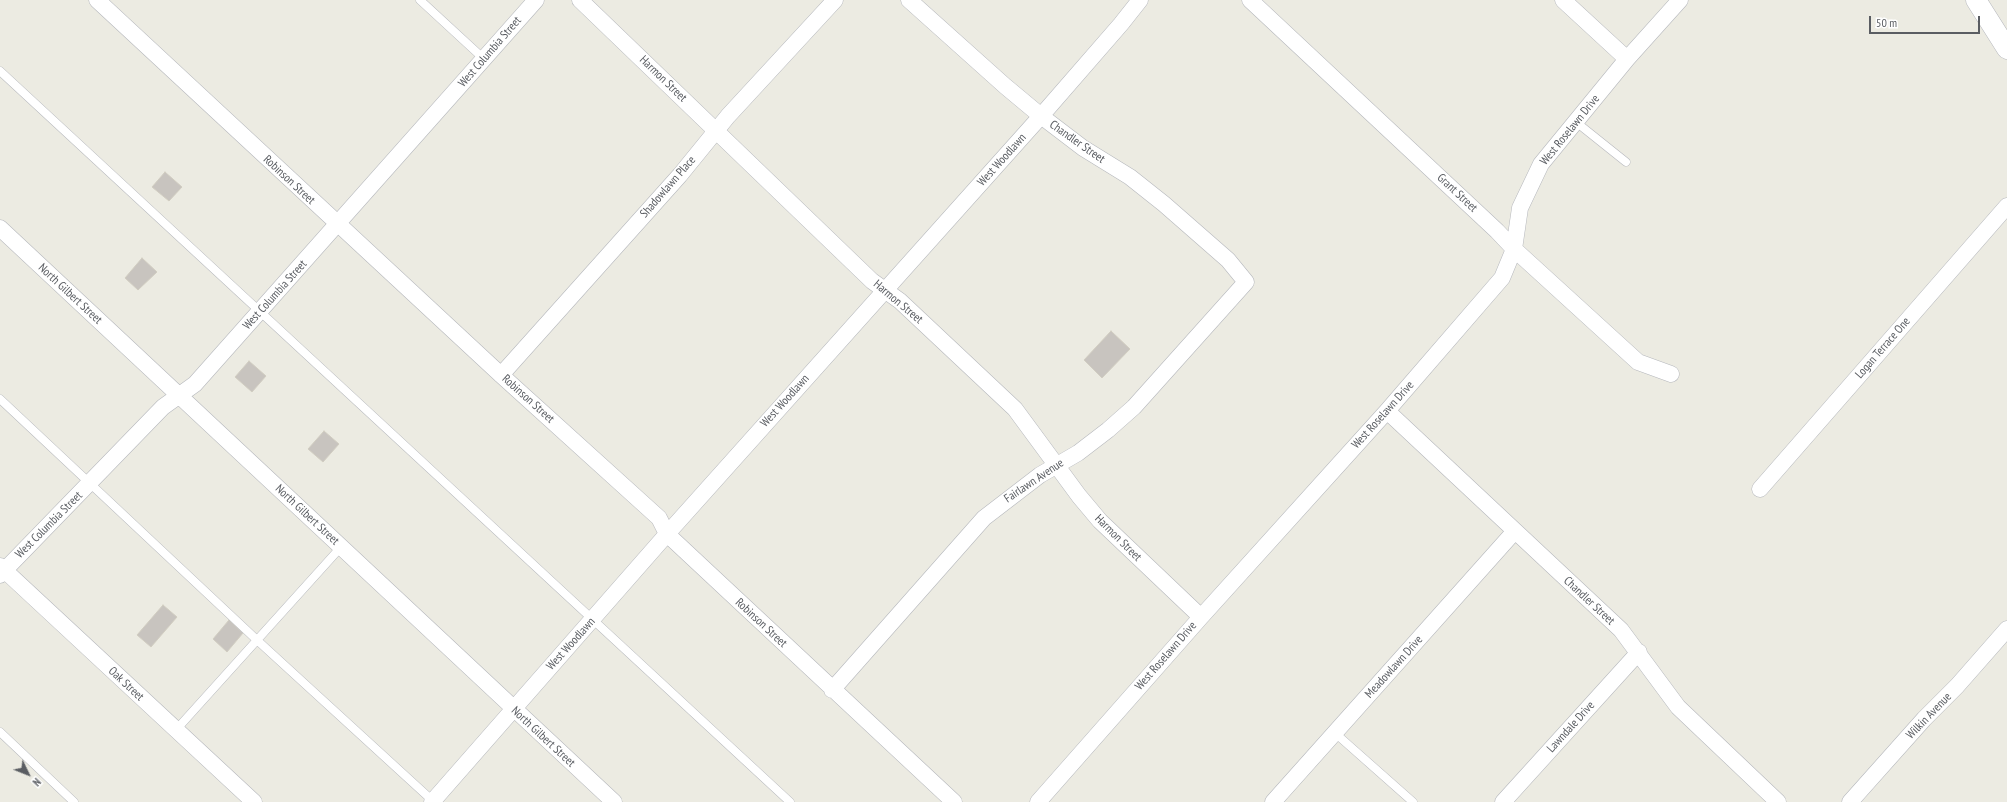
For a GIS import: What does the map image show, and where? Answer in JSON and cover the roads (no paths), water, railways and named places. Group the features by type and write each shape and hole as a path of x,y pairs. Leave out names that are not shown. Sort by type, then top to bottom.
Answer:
{"street":[{"name":"Robinson Street","path":"97,0 500,375 659,518 667,534 832,690 954,802"},
{"name":"West Columbia Street","path":"1,570 90,483 163,407 195,384 338,225 536,0"},
{"name":"Harmon Street","path":"580,0 872,281 900,301 1015,409 1058,465 1079,496 1100,521 1201,617"},
{"name":"Shadowlawn Place","path":"500,375 680,175 716,130 835,0"},
{"name":"Chandler Street","path":"909,0 1005,86 1041,116 1083,148 1130,177 1164,204 1228,260 1246,282"},
{"name":"West Woodlawn","path":"433,802 667,534 1041,116 1140,0"},
{"name":"Grant Street","path":"1250,0 1514,249 1638,362 1671,374"},
{"path":"1563,0 1627,60"},
{"name":"West Roselawn Drive","path":"1038,802 1201,617 1387,411 1502,278 1514,249 1520,208 1541,164 1627,60 1680,0"},
{"path":"1976,0 2007,50"},
{"name":"Logan Terrace One","path":"1760,489 2007,206"},
{"name":"North Gilbert Street","path":"3,235 179,396 614,802"},
{"name":"Fairlawn Avenue","path":"832,690 984,518 1008,498 1040,475 1078,453 1108,430 1134,407 1246,282"},
{"name":"Chandler Street","path":"1387,411 1514,532 1621,630 1639,652 1678,707 1778,802"},
{"name":"Meadowlawn Drive","path":"1273,802 1514,532"},
{"name":"Oak Street","path":"1,570 254,802"},
{"name":"Wilkin Avenue","path":"1850,802 1924,719 1957,686 2007,629"},
{"name":"Lawndale Drive","path":"1503,802 1639,652"}],"lane":[{"path":"420,0 484,60"},
{"path":"0,71 385,426 409,452 593,619 790,802"},
{"path":"1576,122 1626,162"},
{"path":"0,399 258,641 433,802"},
{"path":"175,731 341,548"},
{"path":"0,732 74,802"},
{"path":"1335,733 1413,802"}]}
